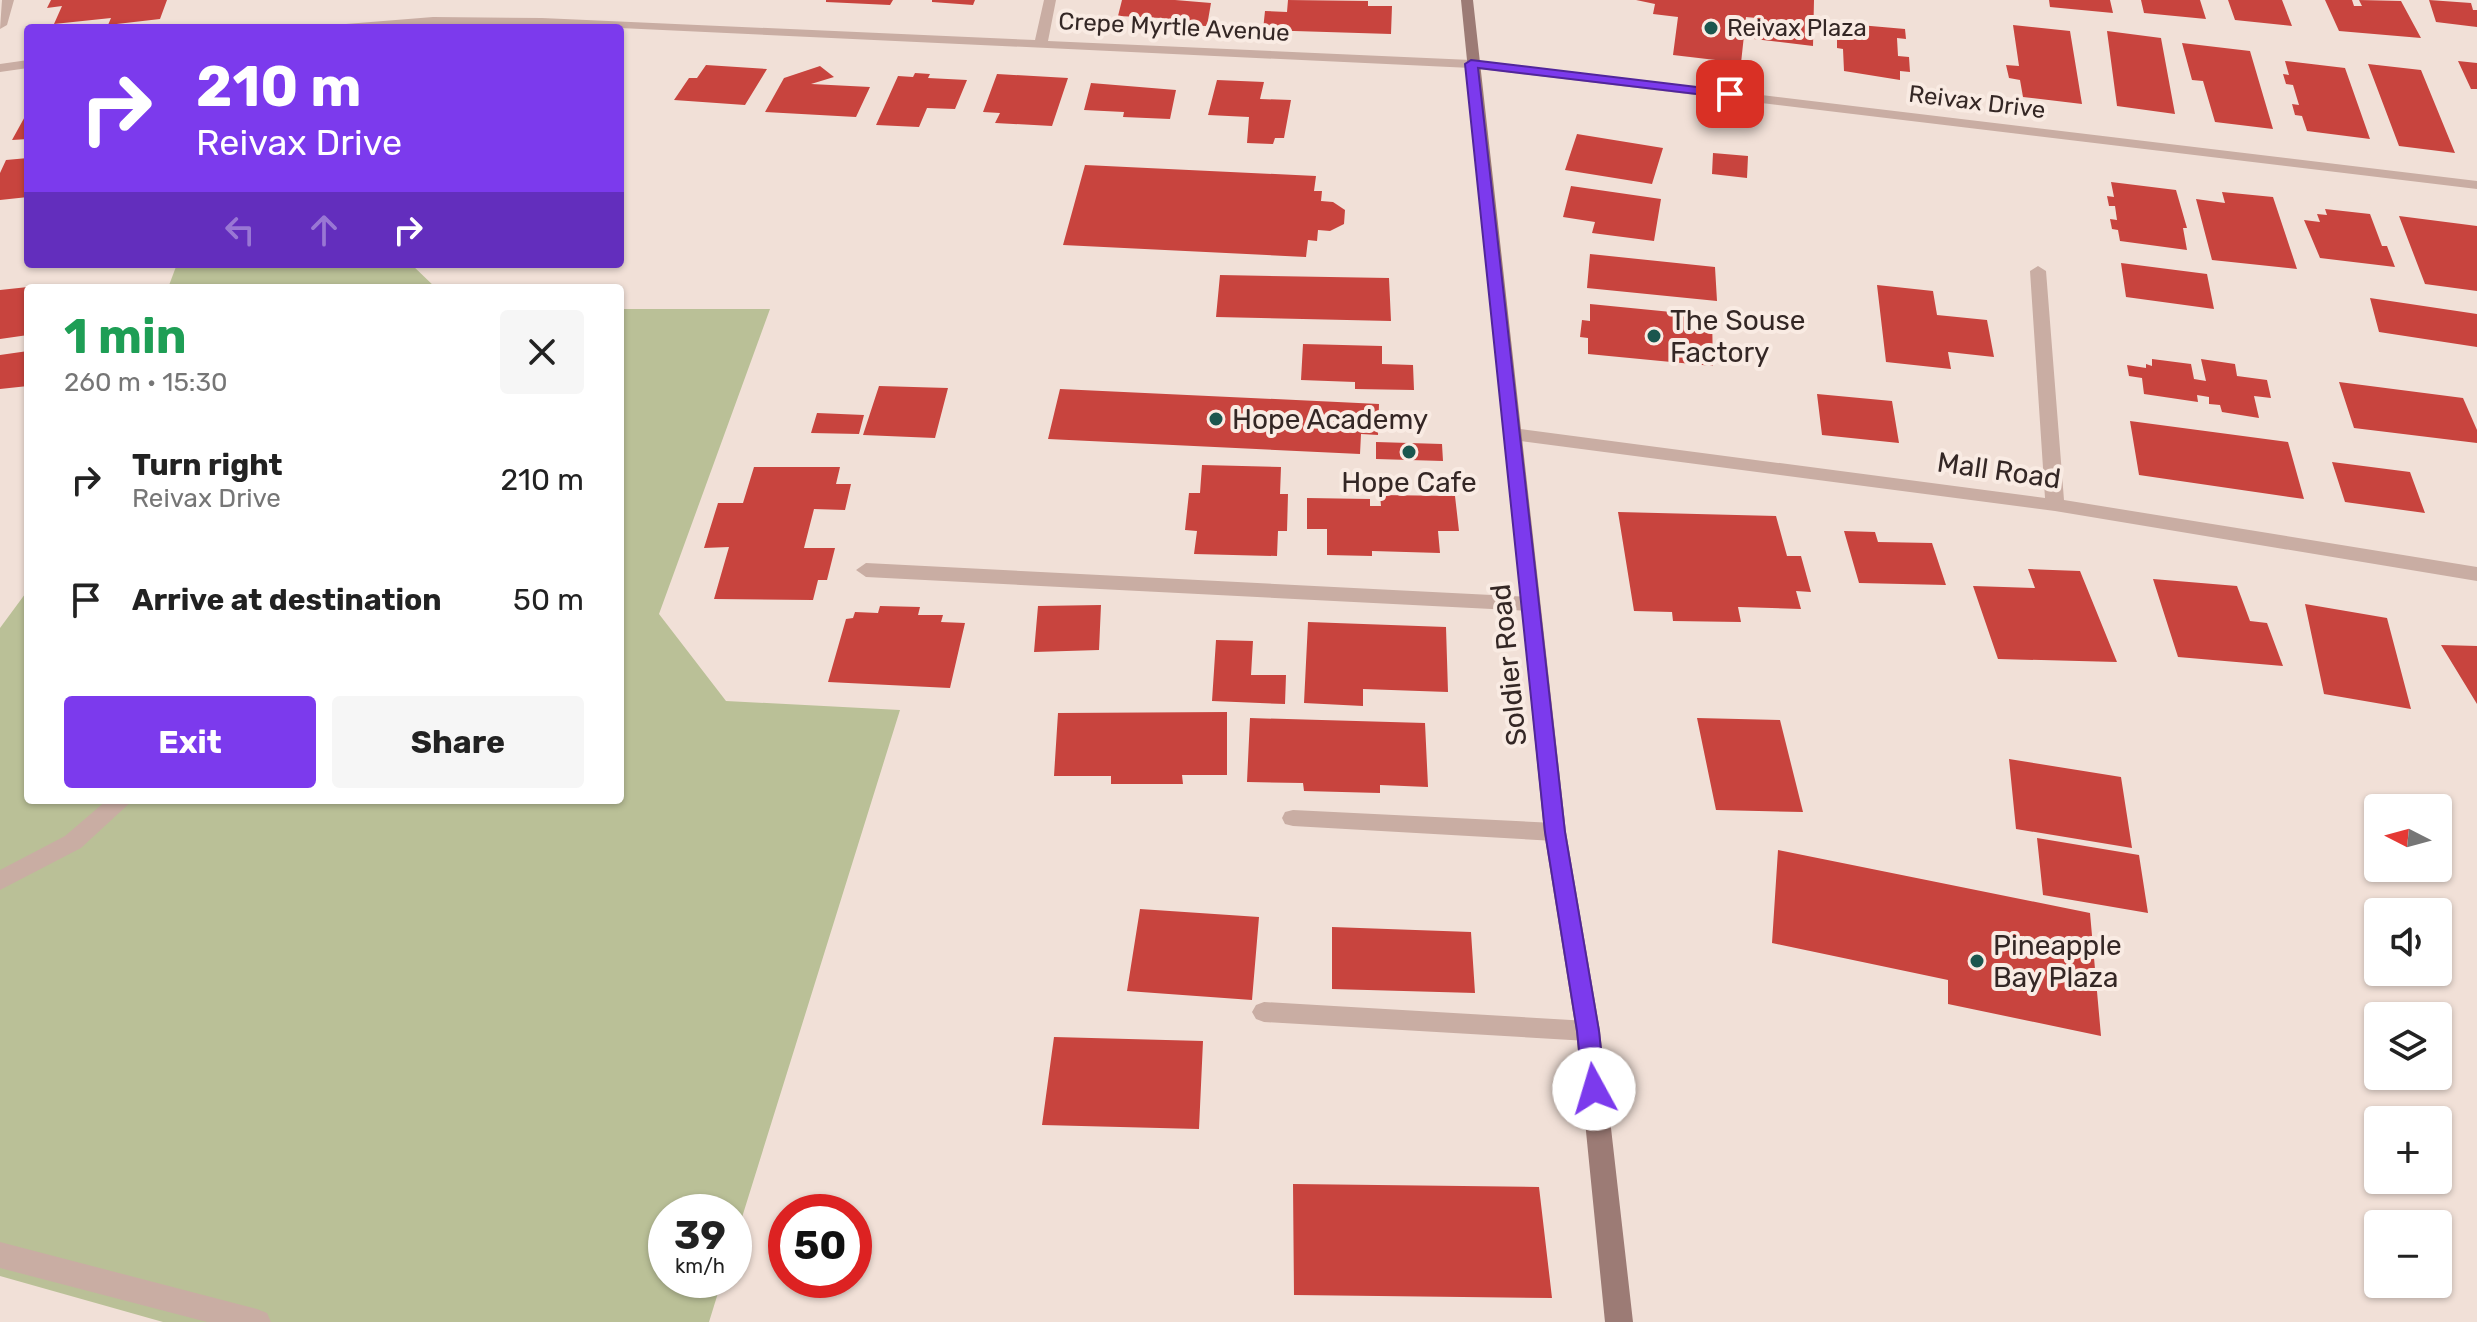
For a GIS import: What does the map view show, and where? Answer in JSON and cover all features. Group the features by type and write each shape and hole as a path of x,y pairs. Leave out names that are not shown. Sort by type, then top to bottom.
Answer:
{"main road":[{"name":"Soldier Road","path":"1467,0 1471,64 1555,832 1588,1031 1619,1322"}],"street":[{"path":"0,25 8,0"},
{"path":"1041,43 1050,0"},
{"name":"Crepe Myrtle Avenue","path":"396,24 433,21 590,24"},
{"name":"Crepe Myrtle Avenue","path":"624,25 1471,64"},
{"name":"Reivax Drive","path":"1471,64 2477,185"},
{"path":"0,68 24,65"},
{"path":"2038,271 2055,505"},
{"name":"Mall Road","path":"1513,434 2055,505 2477,574"},
{"path":"866,570 1529,604"},
{"path":"0,881 73,842 117,804"},
{"path":"1293,818 1555,832"},
{"path":"1264,1012 1588,1031"},
{"path":"0,1255 257,1322"}],"green space":[{"path":"176,268 415,268 432,284 170,284"},
{"path":"624,309 770,309 659,614 726,701 900,710 749,1194 648,1194 648,1298 716,1298 709,1322 163,1322 0,1276 0,628 24,595 24,804 624,804"}],"building":[{"path":"51,0 167,0 160,19 117,24 108,24 111,18 54,24 62,6 47,8"},
{"path":"826,0 893,0 890,5"},
{"path":"932,0 975,0 973,5"},
{"path":"1122,0 1211,3 1207,26 1160,25 1161,18 1118,16"},
{"path":"1288,0 1368,1 1368,6 1392,6 1391,34 1263,30 1265,11 1287,12"},
{"name":"Reivax Plaza","path":"1636,0 1814,0 1813,46 1754,39 1756,18 1746,17 1741,63 1673,55 1678,17 1653,14 1655,4"},
{"path":"2049,0 2110,0 2113,13 2050,7"},
{"path":"2141,0 2200,0 2206,19 2144,13"},
{"path":"2228,0 2282,0 2292,26 2235,20"},
{"path":"2325,0 2352,0 2354,6 2362,6 2359,0 2401,1 2421,38 2339,31"},
{"path":"2429,0 2471,3 2473,10 2477,10 2477,27 2436,22"},
{"path":"1848,24 1905,29 1906,39 1897,38 1898,56 1909,57 1910,72 1900,71 1900,80 1844,71 1843,49 1837,48 1837,36 1848,37"},
{"path":"2013,25 2070,31 2082,104 2023,97 2020,80 2009,78 2006,65 2019,66"},
{"path":"2107,31 2161,38 2175,114 2117,106"},
{"path":"2182,43 2250,51 2273,129 2215,122 2203,81 2192,80"},
{"path":"2285,61 2345,68 2370,139 2307,131 2302,116 2295,115 2292,104 2299,105 2293,85 2286,84 2283,74 2289,75"},
{"path":"2458,61 2477,63 2477,89 2471,89"},
{"path":"2368,64 2421,70 2455,153 2399,146"},
{"path":"706,65 767,69 745,105 674,100 689,78 697,78"},
{"path":"820,66 834,77 811,84 870,87 856,117 765,112 784,78"},
{"path":"915,73 930,74 928,78 967,80 955,109 927,108 919,127 876,125 898,76 913,77"},
{"path":"997,74 1068,78 1052,126 995,123 1000,113 983,112"},
{"path":"1217,80 1264,82 1260,99 1291,100 1284,138 1275,138 1273,144 1247,143 1249,117 1208,115"},
{"path":"1091,83 1176,90 1170,119 1123,117 1124,112 1084,110"},
{"path":"24,118 24,139 12,140"},
{"path":"1577,134 1663,148 1652,184 1565,170"},
{"path":"1713,153 1748,156 1747,178 1712,174"},
{"path":"24,158 24,197 0,200 0,173 6,160"},
{"path":"1085,165 1316,176 1314,191 1322,191 1321,201 1333,202 1345,210 1344,224 1330,231 1318,230 1317,241 1308,240 1306,257 1063,245"},
{"path":"2111,182 2176,190 2187,228 2183,228 2187,250 2120,241 2118,230 2112,229 2110,219 2117,220 2115,206 2109,206 2107,196 2114,197"},
{"path":"1571,186 1661,199 1654,241 1592,233 1595,222 1563,217"},
{"path":"2222,192 2273,197 2297,269 2212,260 2196,199 2225,203"},
{"path":"2325,209 2370,214 2382,246 2387,246 2395,267 2320,258 2304,220 2320,222 2317,214 2327,215"},
{"path":"2399,216 2477,226 2477,291 2425,284"},
{"path":"1590,254 1715,267 1717,301 1587,288"},
{"path":"2121,263 2207,274 2214,309 2126,297"},
{"path":"1220,275 1389,278 1391,321 1216,317"},
{"path":"1877,285 1933,291 1937,315 1987,320 1994,357 1948,352 1951,369 1886,362"},
{"path":"24,287 24,336 0,339 0,290"},
{"path":"2370,298 2477,314 2477,347 2379,332"},
{"path":"1590,304 1712,316 1713,366 1588,354 1588,338 1580,337 1582,320 1590,321"},
{"path":"1303,344 1382,346 1382,364 1413,365 1414,390 1355,389 1355,382 1301,380"},
{"path":"24,352 24,386 0,389 0,355"},
{"path":"2152,359 2191,364 2194,379 2206,381 2201,359 2235,364 2237,376 2267,380 2271,398 2254,396 2259,418 2222,412 2220,405 2209,404 2209,397 2197,395 2198,402 2144,394 2142,378 2129,376 2127,365 2146,368 2146,364 2152,366"},
{"path":"2339,382 2463,398 2477,430 2477,443 2354,428"},
{"path":"879,386 948,388 935,438 863,435"},
{"name":"Hope Academy","path":"1060,389 1379,404 1378,435 1361,434 1360,454 1048,439"},
{"path":"1817,394 1892,401 1899,443 1822,435"},
{"path":"817,413 864,415 859,434 811,433"},
{"path":"2130,421 2288,442 2304,499 2139,475"},
{"name":"Hope Cafe","path":"1376,442 1442,444 1443,461 1376,459"},
{"path":"2332,462 2410,472 2425,513 2345,502"},
{"path":"1202,465 1281,467 1280,494 1288,494 1287,531 1278,531 1277,556 1194,554 1197,531 1185,530 1189,493 1200,493"},
{"path":"754,467 840,467 836,484 851,484 845,510 814,509 804,548 835,548 827,580 818,580 813,600 714,599 729,547 704,548 718,503 743,503"},
{"path":"1380,495 1455,496 1459,531 1438,531 1440,553 1372,551 1372,556 1327,555 1327,529 1307,529 1307,498 1370,499 1370,506 1381,506"},
{"path":"1618,512 1776,516 1787,556 1801,556 1811,592 1796,591 1801,609 1738,607 1741,622 1673,621 1672,612 1634,611"},
{"path":"1844,531 1875,532 1878,542 1932,543 1946,585 1859,583"},
{"path":"2028,569 2080,571 2117,662 1998,659 1973,586 2035,588"},
{"path":"2153,579 2237,586 2250,621 2267,623 2283,666 2178,657"},
{"path":"2305,604 2387,618 2411,709 2324,694"},
{"path":"1101,605 1099,650 1034,652 1038,606"},
{"path":"880,606 920,607 918,615 943,615 941,622 965,623 950,688 828,682 846,619 853,618 855,612 878,613"},
{"path":"1308,622 1446,627 1448,692 1363,689 1363,706 1304,703"},
{"path":"1216,640 1253,641 1251,675 1286,675 1285,704 1212,701"},
{"path":"2441,645 2477,646 2477,704"},
{"path":"1227,712 1227,775 1182,775 1183,784 1111,784 1111,776 1054,776 1058,713"},
{"path":"1250,718 1425,723 1428,787 1380,785 1380,793 1304,791 1303,783 1247,782"},
{"path":"1697,718 1780,720 1803,812 1716,810"},
{"path":"2009,759 2121,777 2132,848 2016,829"},
{"path":"2037,838 2139,855 2148,913 2043,895"},
{"name":"Pineapple Bay Plaza","path":"1778,850 2090,913 2101,1036 1948,1004 1948,980 1772,943"},
{"path":"1140,909 1259,917 1252,1000 1127,991"},
{"path":"1332,927 1471,932 1475,993 1332,989"},
{"path":"1054,1037 1203,1041 1199,1129 1042,1125"},
{"path":"1293,1184 1539,1187 1552,1298 1294,1295"}],"place":[{"name":"Reivax Plaza","path":"1711,28"},
{"name":"The Souse Factory","path":"1654,336"},
{"name":"Hope Academy","path":"1216,419"},
{"name":"Hope Cafe","path":"1409,452"},
{"name":"Pineapple Bay Plaza","path":"1977,961"}],"route":[{"path":"1594,1089 1588,1031 1555,832 1471,64 1730,94"}]}
